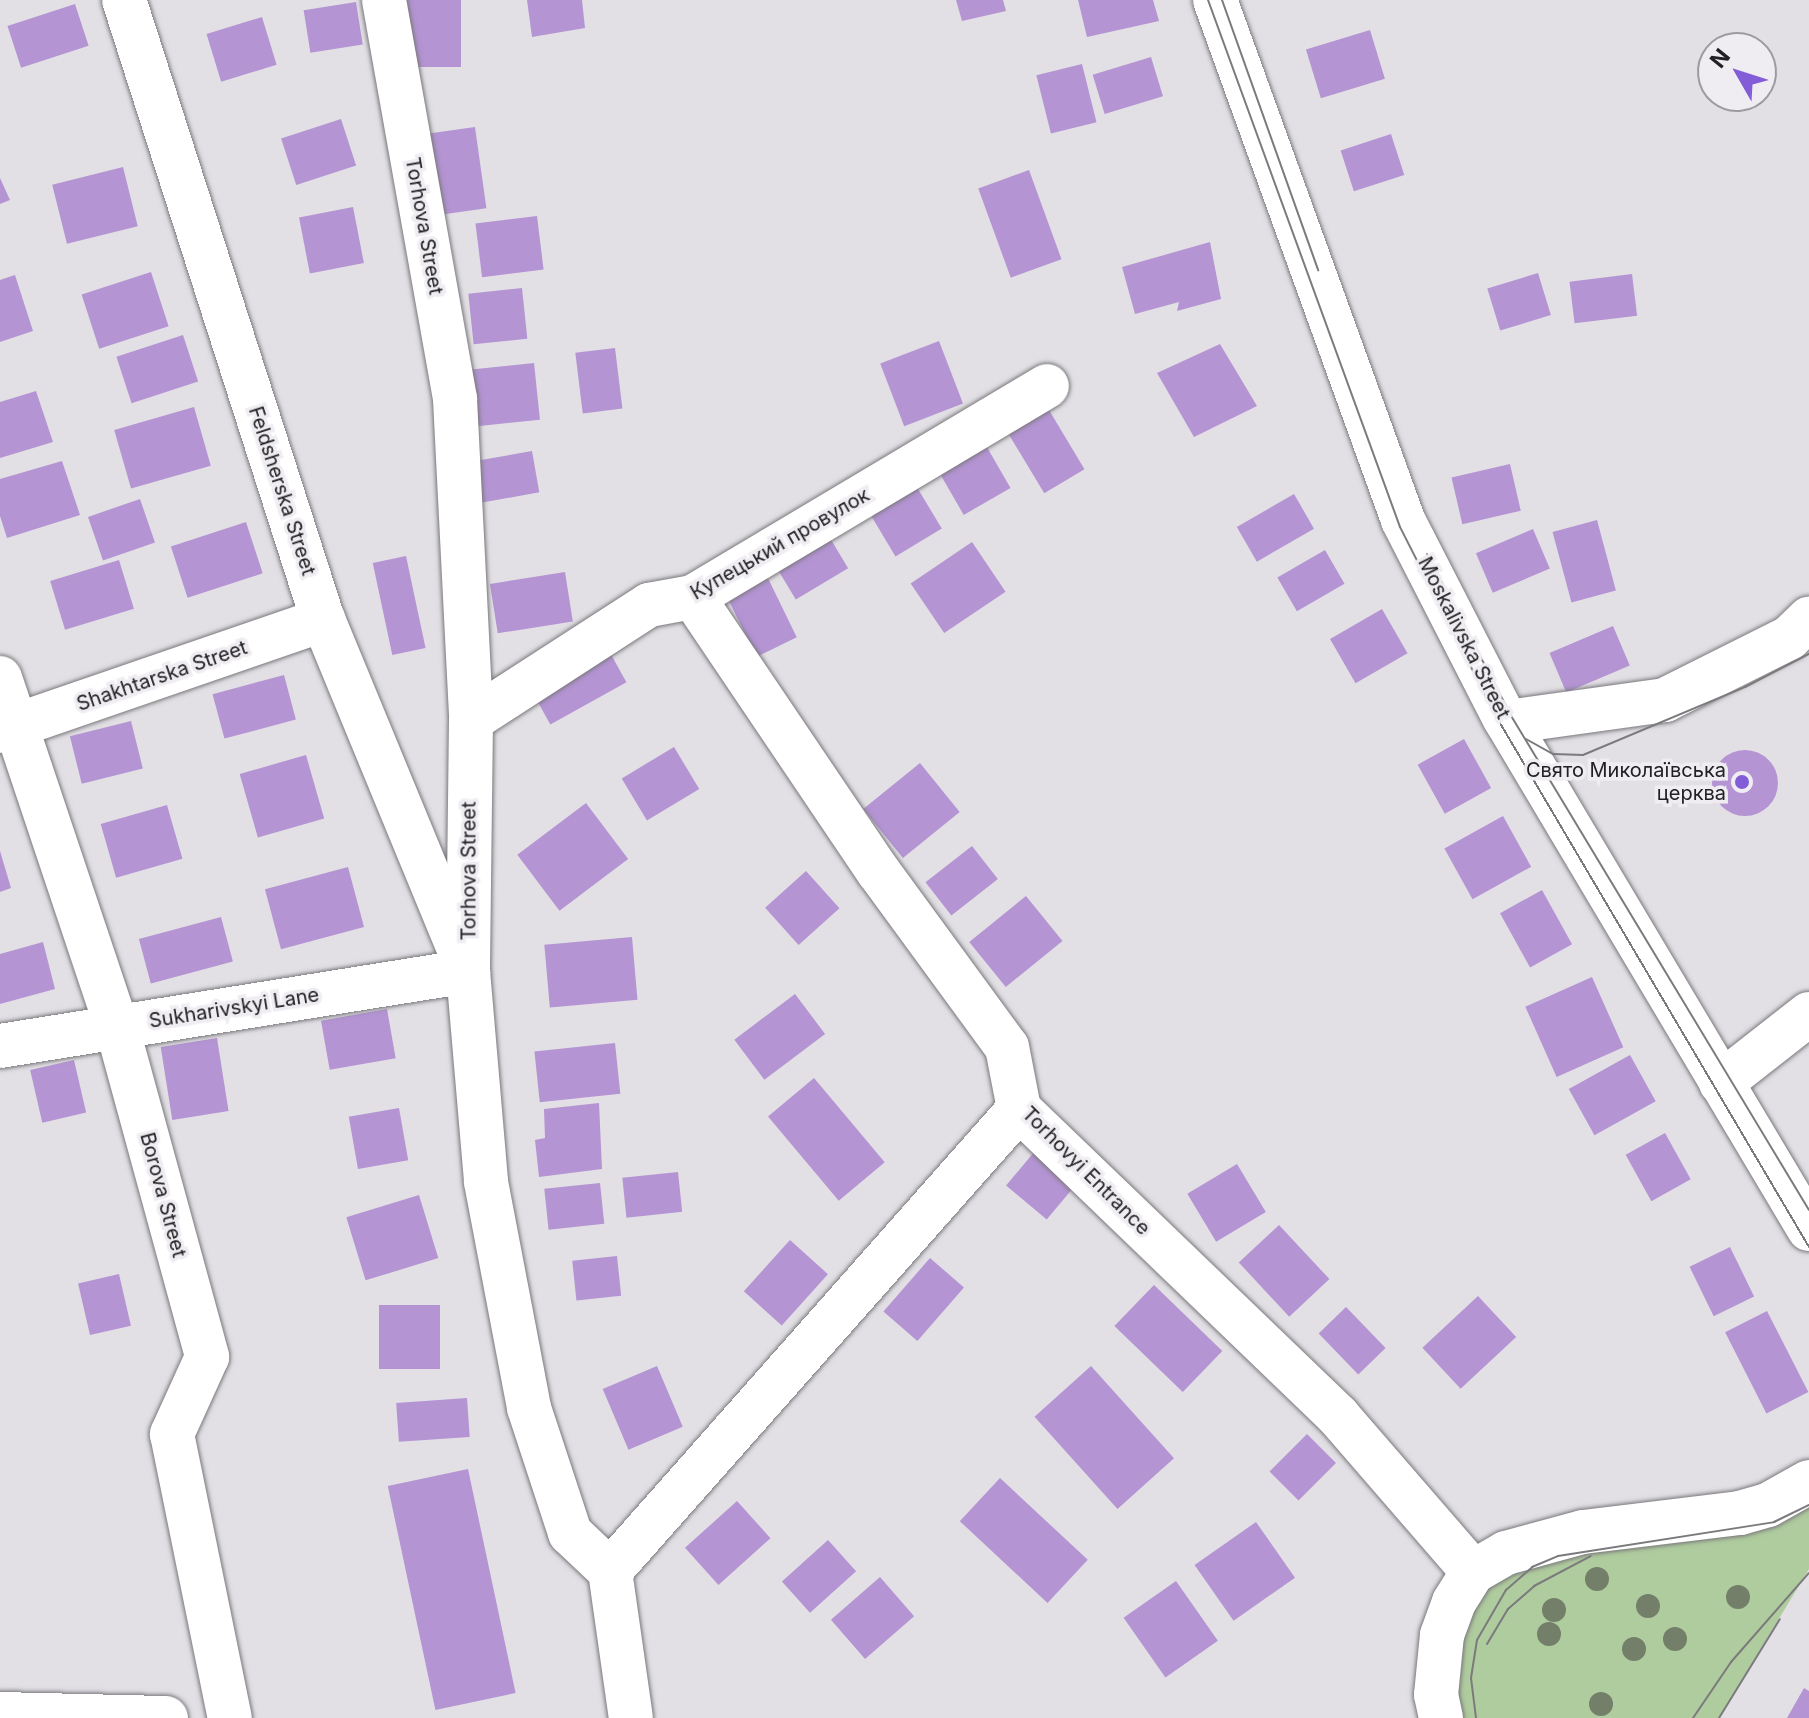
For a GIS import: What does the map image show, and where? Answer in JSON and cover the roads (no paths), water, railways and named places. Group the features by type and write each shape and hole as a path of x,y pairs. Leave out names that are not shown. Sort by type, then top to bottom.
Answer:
{"street":[{"name":"Feldsherska Street","path":"124,0 323,620 468,971"},
{"name":"Torhova Street","path":"384,0 455,399 471,720 468,971 486,1182 529,1408 570,1533 610,1571"},
{"name":"Moskalivska Street","path":"1215,0 1399,511 1507,722 1809,1229"},
{"name":"Купецький провулок","path":"471,720 649,605 693,597 1047,386"},
{"name":"Torhovyi Entrance","path":"693,597 878,871 1007,1047 1019,1109 1338,1416 1473,1572"},
{"path":"1507,722 1665,700 1789,638 1809,619"},
{"name":"Shakhtarska Street","path":"8,729 323,620"},
{"name":"Borova Street","path":"0,678 8,729 117,1027 207,1357 172,1434 230,1718"},
{"name":"Sukharivskyi Lane","path":"0,1046 468,971"},
{"path":"1721,1083 1809,1014"},
{"path":"631,1718 610,1571 1019,1109"},
{"path":"1441,1718 1436,1695 1442,1635 1454,1602 1473,1572 1506,1553 1583,1532 1740,1513 1768,1505 1809,1482"},
{"path":"0,1714 166,1718"}],"tram line":[{"path":"1208,0 1400,527 1497,718 1809,1247"},
{"path":"1222,0 1318,270"},
{"path":"1427,554 1513,719 1809,1210"},
{"path":"1526,739 1553,754 1583,755 1745,687 1809,654"},
{"path":"1476,1718 1471,1678 1477,1640 1506,1590 1532,1567 1558,1556 1774,1522 1809,1505"},
{"path":"1487,1644 1508,1609 1534,1586 1591,1556"},
{"path":"1693,1718 1731,1662 1809,1573"},
{"path":"1719,1718 1780,1619"}],"place":[{"name":"Свято Миколаївська церква","path":"1742,782"}]}
